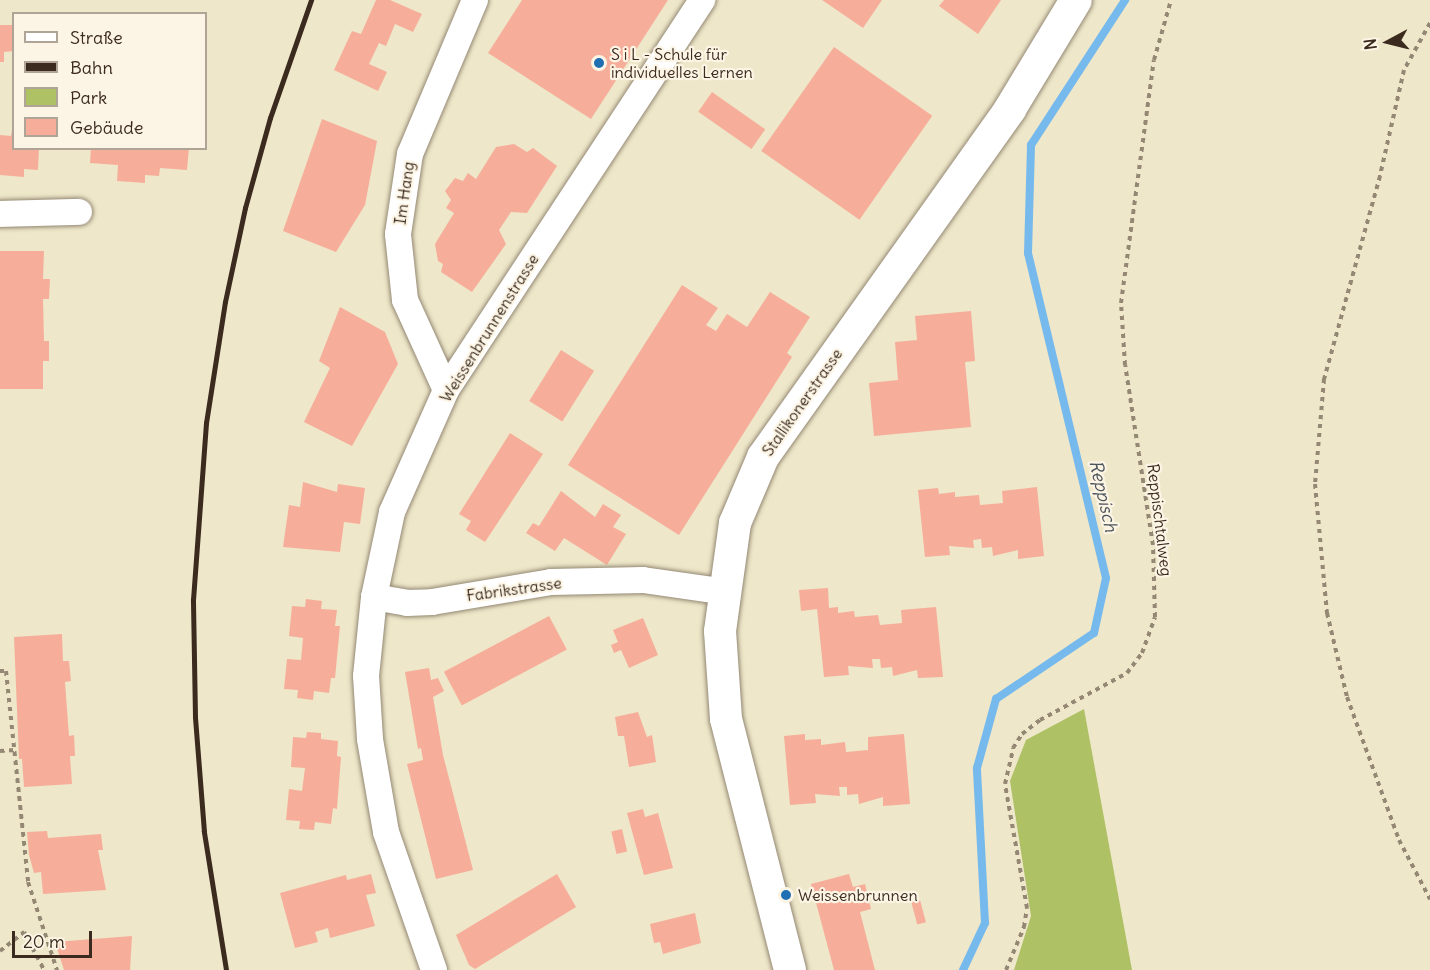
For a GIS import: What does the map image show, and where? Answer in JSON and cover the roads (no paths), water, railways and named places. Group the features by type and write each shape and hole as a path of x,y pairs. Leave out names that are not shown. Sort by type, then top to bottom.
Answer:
{"street":[{"name":"Im Hang","path":"446,390 405,300 398,234 410,154 475,0"},
{"name":"Weissenbrunnenstrasse","path":"434,970 386,832 370,740 366,676 374,597 392,513 446,390 702,0"},
{"name":"Stallikonerstrasse","path":"790,970 726,718 720,631 735,523 762,457 1010,110 1076,0"},
{"path":"0,214 79,212"},
{"name":"Fabrikstrasse","path":"374,597 407,603 432,602 551,582 632,580 726,592"}],"waterway":[{"name":"Reppisch","path":"963,970 985,923 977,768 996,699 1094,633 1106,578 1028,253 1031,145 1125,0"}],"railway":[{"path":"226,970 204,832 195,717 193,600 206,423 225,302 245,208 270,118 311,0"}],"place":[{"name":"S i L - Schule für individuelles Lernen","path":"599,63"},
{"name":"Weissenbrunnen","path":"786,895"}]}
